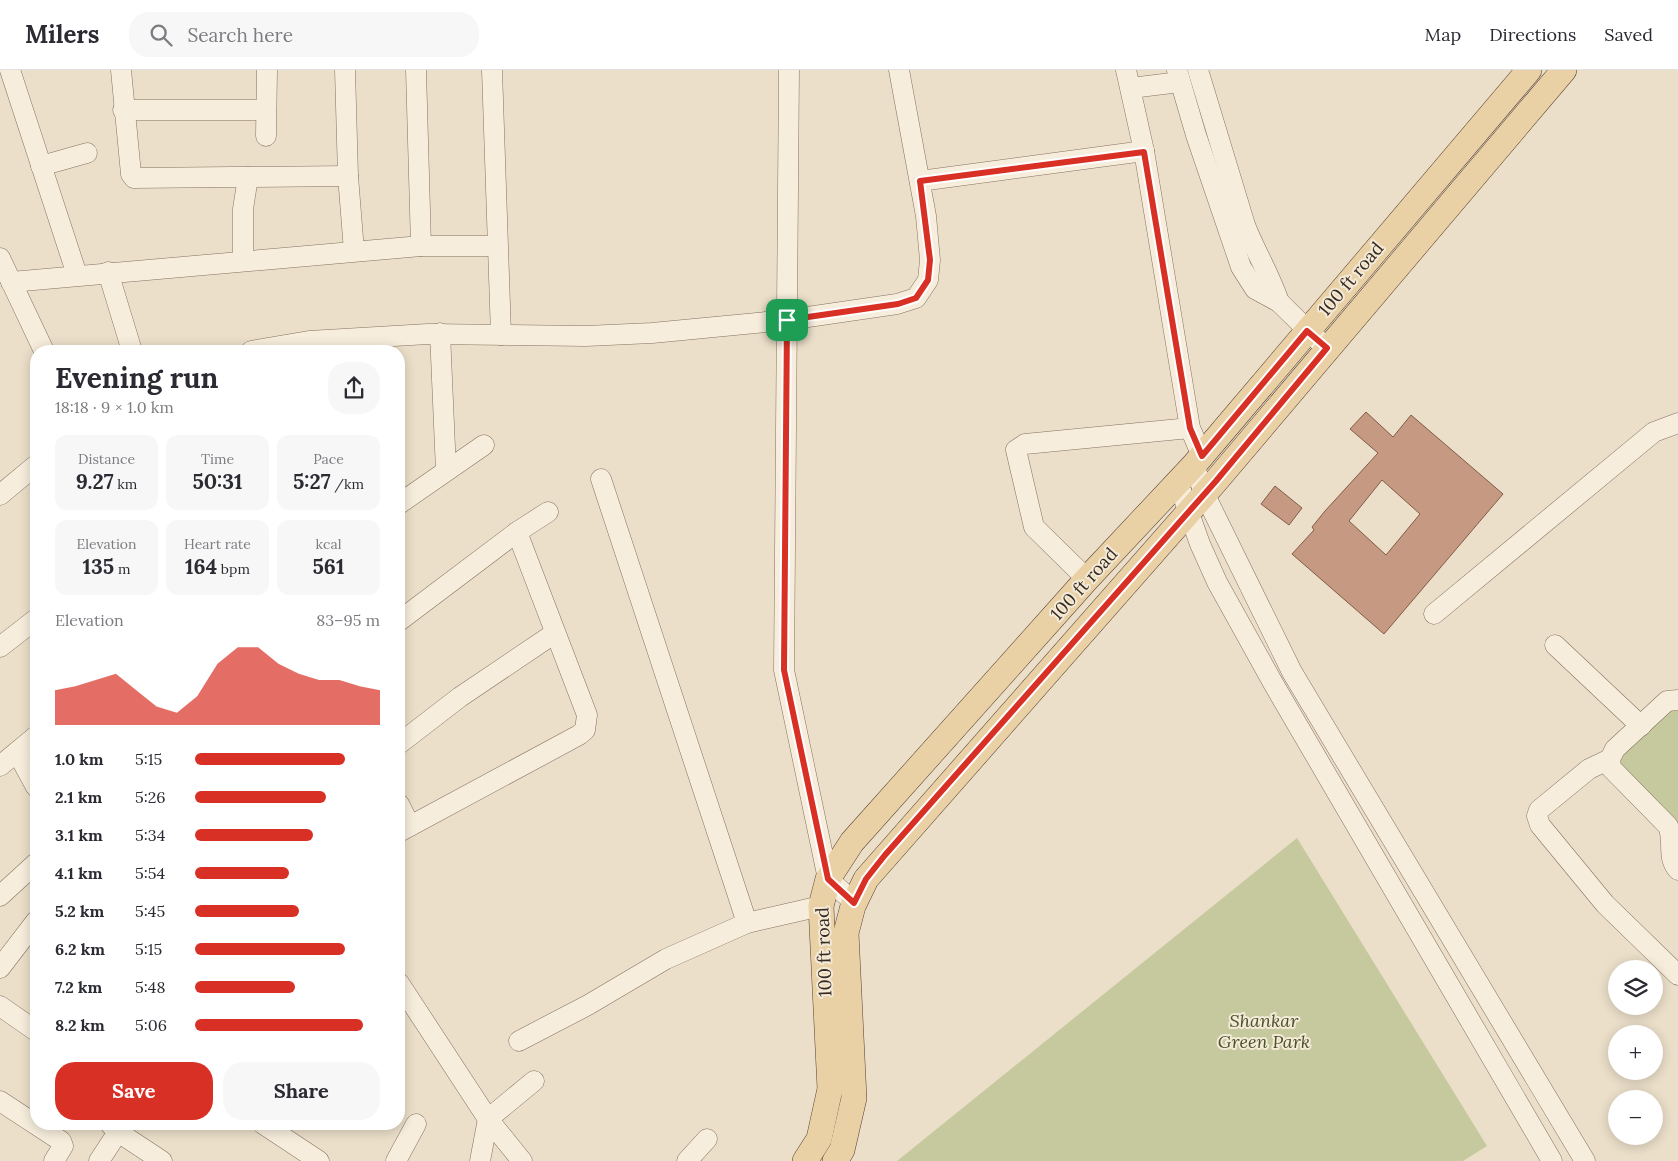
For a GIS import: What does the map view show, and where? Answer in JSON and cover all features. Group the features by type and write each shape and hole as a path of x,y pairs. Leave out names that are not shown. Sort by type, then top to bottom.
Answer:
{"main road":[{"name":"100 ft road","path":"805,1161 819,1139 830,1089 821,906 828,879 852,842 1087,580 1192,467 1529,70"},
{"name":"100 ft road","path":"835,1161 842,1150 854,1098 846,933 854,903 866,879 885,855 1196,502 1564,70"}],"street":[{"path":"10,70 76,275"},
{"path":"121,70 131,174 134,178 348,176"},
{"path":"266,136 267,70"},
{"path":"345,70 348,176 354,251"},
{"path":"416,70 421,246"},
{"path":"492,70 501,335"},
{"path":"790,70 784,670 828,879 854,903"},
{"path":"286,345 309,341 440,333 586,336 652,333 787,320 898,304 916,298 928,280 930,260 920,181 899,70"},
{"path":"1198,70 1244,225 1271,279 1279,302"},
{"path":"1327,348 1307,331 1279,302 1255,289 1241,267 1178,76 1128,79 1144,152 1190,428 1196,502 1217,582 1273,683 1552,1161"},
{"path":"124,110 266,110"},
{"path":"920,181 1144,152"},
{"path":"41,166 87,154"},
{"path":"243,261 243,209 248,177"},
{"path":"11,282 421,246 498,246"},
{"path":"0,258 41,345"},
{"path":"108,272 130,345"},
{"path":"440,333 446,471"},
{"path":"1434,614 1654,432 1678,424"},
{"path":"1087,580 1034,527 1016,450 1025,444 1190,428"},
{"path":"405,500 484,445"},
{"path":"0,495 30,470"},
{"path":"601,480 747,923"},
{"path":"1196,502 1292,672 1584,1161"},
{"path":"405,616 517,532 548,512"},
{"path":"405,829 585,730 587,715 517,532"},
{"path":"0,647 30,624"},
{"path":"405,739 460,697 555,633"},
{"path":"1555,645 1641,726"},
{"path":"1678,700 1667,701 1615,749 1610,759 1611,768 1668,826 1672,834 1670,854 1672,863 1678,870"},
{"path":"0,766 30,741"},
{"path":"17,752 30,777"},
{"path":"1610,759 1589,769 1540,810 1537,816 1540,825 1605,904 1678,976"},
{"path":"0,896 30,868"},
{"path":"519,1041 666,959 747,923 821,906"},
{"path":"0,968 30,929"},
{"path":"405,992 488,1119 522,1161"},
{"path":"0,1006 30,1027"},
{"path":"480,1161 488,1119 534,1081"},
{"path":"0,1101 30,1121"},
{"path":"396,1161 416,1124"},
{"path":"44,1130 61,1141 63,1146 54,1161"},
{"path":"99,1161 113,1130"},
{"path":"117,1130 162,1161"},
{"path":"273,1130 319,1161"},
{"path":"687,1161 707,1139"}],"green space":[{"path":"1678,711 1678,828 1622,768 1620,762 1621,752 1665,712"},
{"name":"Shankar Green Park","path":"1297,838 1487,1146 1463,1161 897,1161"}],"building":[{"path":"1366,412 1393,437 1411,415 1503,494 1384,634 1292,554 1314,530 1312,527 1325,511 1378,453 1350,429","holes":["1382,480 1420,514 1386,555 1349,521"]},
{"path":"1275,486 1302,508 1289,525 1261,504"}],"route":[{"path":"1144,152 1160,236 1190,428 1202,456 1307,331 1327,348 1216,481 1188,510 885,855 866,879 854,903 828,879 784,670 787,320 898,304 916,298 924,290 928,280 930,260 926,216 920,181 1144,152"}]}
